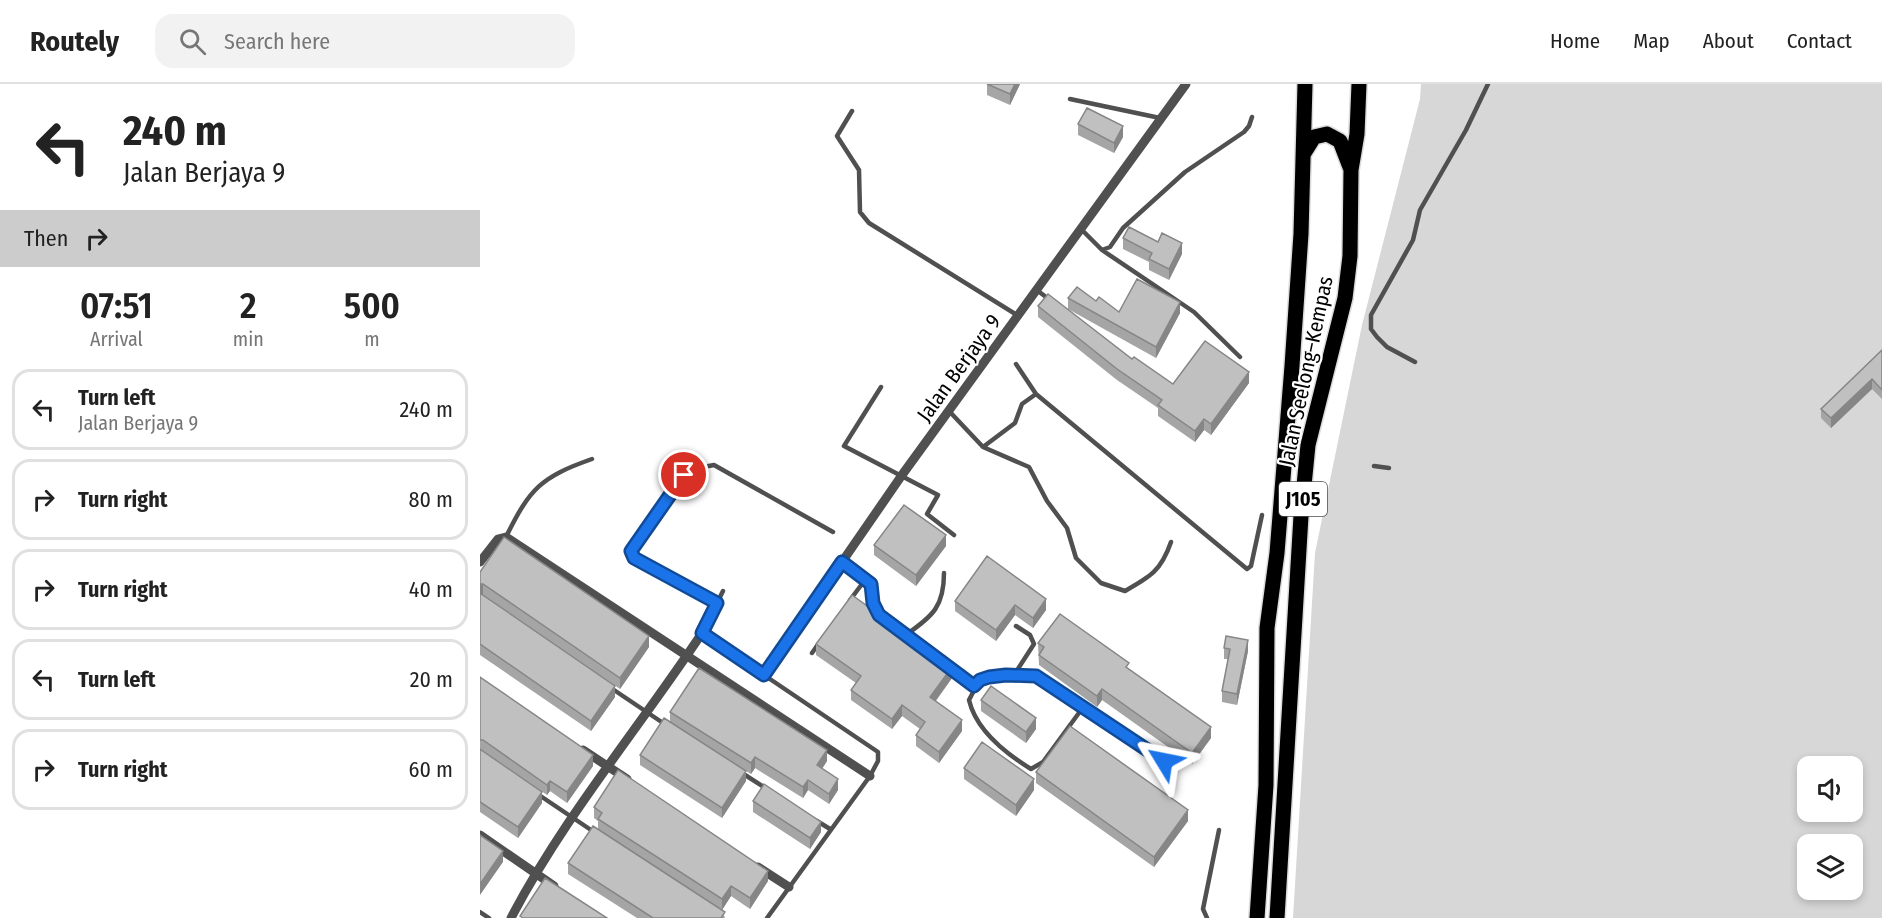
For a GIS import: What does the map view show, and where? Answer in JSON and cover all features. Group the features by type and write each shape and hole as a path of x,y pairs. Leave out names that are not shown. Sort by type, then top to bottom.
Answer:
{"main road":[{"name":"Jalan Seelong–Kempas","path":"1257,918 1266,785 1267,628 1277,553 1290,390 1304,153 1305,84"},
{"name":"Jalan Seelong–Kempas","path":"1277,918 1301,516 1308,445 1345,298 1350,256 1351,170 1357,134 1359,84"},
{"path":"1304,153 1314,137 1327,134 1340,141 1351,170"}],"street":[{"name":"Jalan Berjaya 9","path":"764,675 902,475 1020,316 1186,84"},
{"path":"480,562 498,539 506,537 686,658 870,776"},
{"path":"511,918 534,874 702,633 764,675"},
{"path":"572,742 637,787"},
{"path":"480,835 561,891"},
{"path":"751,862 789,887"}],"lane":[{"path":"1415,362 1387,347 1377,337 1371,329 1371,315 1413,240 1420,210 1466,130 1488,84"},
{"path":"1070,99 1163,118"},
{"path":"852,111 837,136 860,170 860,212 869,223 1020,316"},
{"path":"1102,250 1110,247 1123,228 1185,172 1244,132 1250,126 1252,117"},
{"path":"1082,230 1102,250 1187,306 1240,357"},
{"path":"1038,291 1055,304"},
{"path":"1016,364 1036,394 1247,569 1251,566 1262,515"},
{"path":"881,387 844,446 938,495 927,514 954,535"},
{"path":"983,447 1015,423 1022,404 1036,394"},
{"path":"950,412 983,447 1029,467 1047,501 1067,528 1076,558 1101,583 1125,591 1154,574 1166,557 1171,542"},
{"path":"506,537 517,515 539,483 561,470 592,459"},
{"path":"717,603 640,563 631,551 684,475 693,469 714,465 833,532"},
{"path":"1374,466 1389,468"},
{"path":"842,562 871,584 873,603 879,615 932,653"},
{"path":"908,634 931,616 944,590 944,573"},
{"path":"847,603 865,580"},
{"path":"702,633 723,591"},
{"path":"1014,675 1034,644 1030,635 1016,626"},
{"path":"812,653 824,636"},
{"path":"941,660 974,686"},
{"path":"764,675 878,752 878,761 870,776 767,918"},
{"path":"1084,706 1043,762 1031,769 986,732 972,715 969,700 974,686 980,680 1014,675 1036,676 1084,706 1164,761"},
{"path":"608,686 676,731"},
{"path":"734,768 772,792"},
{"path":"535,792 601,837"},
{"path":"811,817 830,829"},
{"path":"1207,918 1203,909 1219,830"},
{"path":"480,912 489,918"}],"shaded area":[{"path":"1421,84 1882,84 1882,918 1293,918 1315,553 1362,325 1420,99"}],"building":[{"path":"987,84 1015,84 1010,94"},
{"path":"1087,108 1123,126 1114,143 1078,124"},
{"path":"1129,227 1158,242 1162,233 1182,243 1169,269 1149,259 1152,253 1123,238"},
{"path":"1137,279 1180,302 1156,347 1068,298 1077,287 1096,301 1099,297 1119,312"},
{"path":"1048,294 1132,359 1134,357 1173,384 1205,341 1249,372 1211,424 1204,419 1195,431 1158,405 1162,400 1117,369 1038,306"},
{"path":"1882,350 1882,390 1872,379 1831,418 1821,409"},
{"path":"904,505 946,535 916,575 874,545"},
{"path":"504,537 649,636 620,678 480,584 480,572"},
{"path":"987,556 1046,599 1033,618 1015,605 996,630 955,601"},
{"path":"480,593 615,686 591,721 480,644"},
{"path":"852,595 952,667 930,697 962,720 939,752 916,735 925,722 902,705 892,719 851,690 861,676 816,644"},
{"path":"1060,614 1129,663 1126,667 1211,727 1192,753 1102,689 1097,696 1039,655 1044,647 1038,643"},
{"path":"1226,636 1248,640 1237,694 1222,691 1230,649 1224,648"},
{"path":"699,668 827,750 817,765 838,779 829,794 808,780 803,787 755,757 751,763 670,712"},
{"path":"480,677 593,755 567,792 550,781 547,785 480,740"},
{"path":"991,686 1036,718 1026,732 981,700"},
{"path":"664,718 746,771 722,808 640,755"},
{"path":"1070,726 1188,810 1154,857 1036,772"},
{"path":"982,742 1034,779 1016,805 964,768"},
{"path":"480,749 542,792 518,827 480,802"},
{"path":"618,770 768,871 750,898 731,886 722,899 598,819 602,813 594,807"},
{"path":"764,784 821,822 810,838 753,801"},
{"path":"593,826 725,912 721,918 653,918 568,863"},
{"path":"480,835 503,851 480,884"},
{"path":"545,878 607,918 523,918 520,916"}],"route":[{"path":"684,475 631,551 640,563 717,603 702,633 710,636 764,675 842,562 871,584 873,603 879,615 908,634 974,686 980,680 989,677 1036,676 1164,761"}]}
